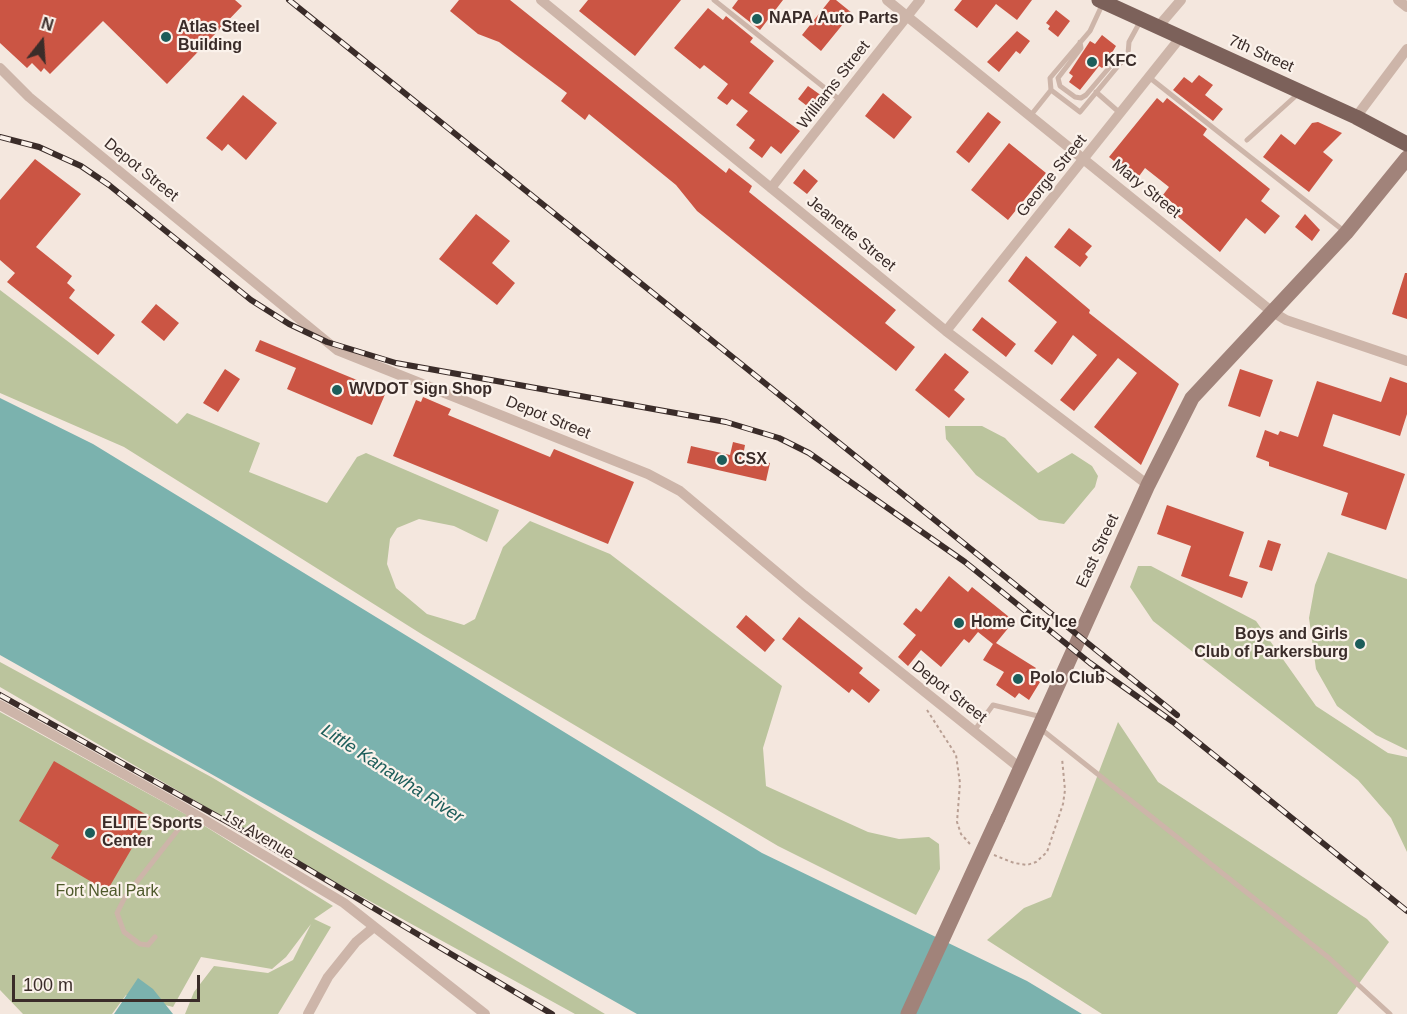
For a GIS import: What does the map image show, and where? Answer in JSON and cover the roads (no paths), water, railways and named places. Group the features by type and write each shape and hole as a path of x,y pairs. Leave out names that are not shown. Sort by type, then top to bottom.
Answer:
{"main road":[{"name":"7th Street","path":"1102,1 1356,117 1407,144"},
{"name":"East Street","path":"908,1014 1148,485 1192,398 1346,233 1407,158"}],"street":[{"name":"Jeanette Street","path":"541,0 946,331 1148,485"},
{"name":"Mary Street","path":"887,0 1271,311 1286,320 1407,361"},
{"name":"Williams Street","path":"771,188 920,0"},
{"path":"1158,28 1181,0"},
{"path":"1398,0 1407,7"},
{"name":"George Street","path":"946,331 1180,38"},
{"path":"1356,117 1407,49"},
{"name":"Depot Street","path":"0,68 29,97 337,350 648,474 680,491 804,596 1020,768"},
{"name":"1st Avenue","path":"0,705 192,812 344,903 485,1014"},
{"path":"308,1014 328,977 356,942 374,927"}],"lane":[{"path":"714,0 841,100"},
{"path":"1031,115 1051,90 1050,78 1090,31 1102,1"},
{"path":"1051,90 1080,112 1128,54 1129,42 1141,20"},
{"path":"1080,42 1081,48 1058,78 1060,86 1075,97 1081,98 1086,95 1114,62 1120,63"},
{"path":"1150,78 1346,233"},
{"path":"1096,92 1121,114"},
{"path":"1247,140 1300,92"},
{"path":"974,731 993,705 1040,722 1051,735 1329,958 1390,1014"},
{"path":"155,937 148,945 140,944 124,932 117,913 125,897 192,812"}],"water":[{"name":"Little Kanawha River","path":"0,398 93,444 762,853 1027,981 1082,1014 637,1014 0,655"},
{"path":"138,978 153,989 173,1014 114,1014"}],"railway":[{"path":"289,0 1177,715"},
{"path":"0,137 39,147 81,166 109,185 251,300 289,324 327,342 396,363 726,422 779,438 809,453 965,562 1090,663 1173,722 1407,911"},
{"path":"0,695 249,834 552,1014"}],"place":[{"name":"NAPA Auto Parts","path":"757,19"},
{"name":"Atlas Steel Building","path":"166,37"},
{"name":"KFC","path":"1092,62"},
{"name":"WVDOT Sign Shop","path":"337,390"},
{"name":"CSX","path":"722,460"},
{"name":"Home City Ice","path":"959,623"},
{"name":"Boys and Girls Club of Parkersburg","path":"1360,644"},
{"name":"Polo Club","path":"1018,679"},
{"name":"ELITE Sports Center","path":"90,833"}],"park label":[{"name":"Fort Neal Park","path":"107,892"}]}
